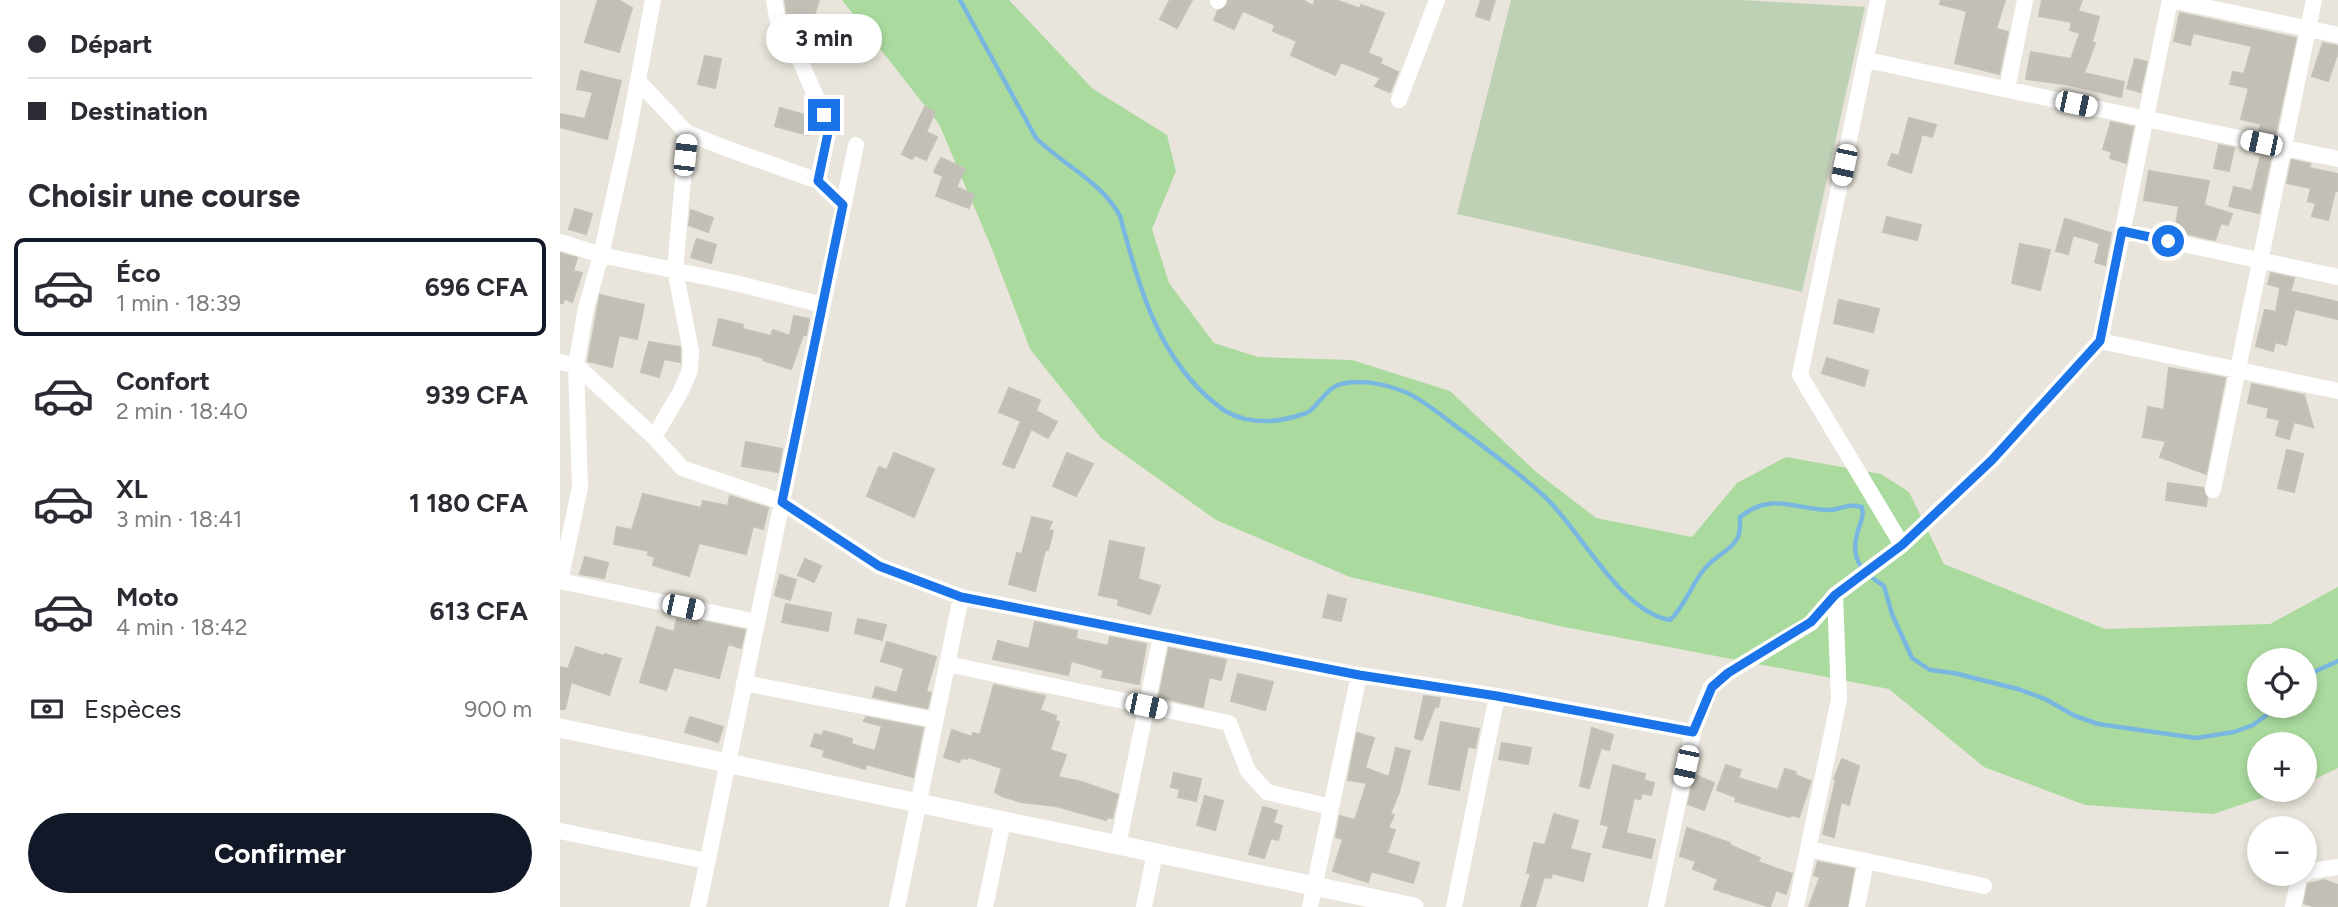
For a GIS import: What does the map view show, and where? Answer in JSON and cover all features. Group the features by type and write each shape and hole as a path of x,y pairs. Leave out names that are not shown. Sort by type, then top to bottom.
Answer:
{"street":[{"path":"653,0 601,255 568,363 580,487 560,581 757,622"},
{"path":"774,0 778,23 798,56 824,115 828,133 818,181"},
{"path":"1399,100 1437,0"},
{"path":"1878,0 1800,375 1902,545"},
{"path":"2007,89 2025,0"},
{"path":"1656,907 1693,732 1712,687 1728,673 1811,622 1835,595 1902,545 1992,460 2100,341 2171,0 2338,35"},
{"path":"2213,491 2314,0"},
{"path":"1866,60 2338,159"},
{"path":"638,81 687,132 818,181 843,205"},
{"path":"653,437 681,391 690,370 691,351 675,270 687,132"},
{"path":"698,907 856,145"},
{"path":"2122,231 2338,277"},
{"path":"560,242 601,255 822,306"},
{"path":"2100,341 2338,391"},
{"path":"568,363 653,437 682,468 782,502 879,566 961,597 1359,675 1497,696 1693,732"},
{"path":"1796,907 1839,699 1835,595"},
{"path":"897,907 961,597"},
{"path":"1118,845 1161,636"},
{"path":"947,664 1229,723 1248,771 1267,792 1331,807"},
{"path":"1310,907 1359,675"},
{"path":"744,683 935,720"},
{"path":"1454,907 1497,696"},
{"path":"560,728 1414,907"},
{"path":"985,907 1003,821"},
{"path":"560,831 707,861"},
{"path":"1808,849 1984,886"},
{"path":"1144,907 1156,853"},
{"path":"1857,907 1866,861"},
{"path":"2293,907 2299,877 2310,870 2338,867"}],"green space":[{"path":"842,0 1009,0 1093,89 1167,135 1176,171 1152,229 1169,283 1214,343 1258,357 1352,360 1450,391 1535,471 1596,518 1692,537 1737,483 1786,457 1881,474 1909,492 1944,564 2105,629 2270,624 2338,587 2338,768 2317,778 2317,732 2247,732 2247,802 2249,802 2213,814 2085,805 1984,767 1889,689 1564,627 1350,577 1216,520 1101,438 1030,349 992,249 939,124"},
{"path":"1511,0 1742,0 1865,7 1802,292 1457,214"}],"building":[{"path":"598,0 618,0 632,8 619,52 585,42"},
{"path":"785,0 819,0 812,21 787,14"},
{"path":"1170,0 1192,0 1177,28 1160,19"},
{"path":"1228,0 1302,0 1313,6 1315,0 1336,0 1360,9 1361,5 1384,13 1368,53 1382,59 1380,64 1398,72 1390,92 1375,86 1381,78 1341,62 1335,75 1291,55 1297,41 1273,31 1275,25 1228,4"},
{"path":"1481,0 1495,0 1489,20 1476,16"},
{"path":"1941,0 2005,0 1996,29 2008,32 1999,74 1955,63 1967,11 1940,4"},
{"path":"2042,0 2082,0 2078,11 2099,17 2092,42 2095,43 2084,73 2124,82 2121,97 2065,84 2026,79 2031,52 2071,59 2080,33 2070,30 2072,22 2039,16"},
{"path":"1227,5 1242,12 1234,29 1214,20 1218,11"},
{"path":"2180,13 2296,38 2275,135 2259,132 2261,124 2241,119 2249,88 2230,84 2233,72 2244,74 2252,46 2193,33 2190,45 2174,41"},
{"path":"2323,43 2338,46 2328,81 2312,76"},
{"path":"705,56 721,59 715,88 698,84"},
{"path":"2135,59 2147,62 2140,92 2127,88"},
{"path":"581,71 621,81 607,139 560,127 560,114 585,119 593,92 577,89"},
{"path":"925,107 935,112 926,132 937,137 926,160 915,155 912,159 902,154"},
{"path":"780,108 812,117 808,135 775,126"},
{"path":"1909,118 1936,125 1932,137 1922,134 1911,173 1888,165 1892,154 1899,156"},
{"path":"2111,122 2133,127 2126,163 2110,158 2112,152 2103,149"},
{"path":"2219,145 2234,148 2229,171 2214,168"},
{"path":"2254,153 2271,156 2259,213 2229,206 2234,187 2252,191 2261,155"},
{"path":"941,158 965,169 956,187 974,195 969,208 936,196 943,176 934,172"},
{"path":"2292,160 2310,164 2309,168 2338,174 2338,191 2335,191 2328,220 2312,216 2316,203 2308,201 2311,188 2287,183"},
{"path":"2149,171 2209,181 2204,205 2232,214 2228,225 2221,223 2215,240 2175,231 2179,206 2144,200"},
{"path":"575,209 592,214 586,234 569,229"},
{"path":"691,210 713,218 708,232 689,225"},
{"path":"1887,217 1921,225 1917,240 1883,232"},
{"path":"2065,219 2111,233 2105,265 2095,262 2100,243 2073,235 2068,254 2056,251"},
{"path":"697,239 716,245 711,263 691,257"},
{"path":"2020,244 2050,250 2040,290 2012,283"},
{"path":"560,253 577,258 573,271 582,273 572,302 564,298 563,303 560,303"},
{"path":"2271,273 2294,278 2291,290 2268,284"},
{"path":"2280,289 2338,302 2338,319 2295,309 2286,345 2275,342 2273,351 2256,346 2265,310 2276,312"},
{"path":"600,295 644,305 637,339 619,335 612,367 588,361"},
{"path":"1839,300 1879,309 1873,332 1834,323"},
{"path":"794,316 809,319 806,335 803,335 791,369 763,360 764,358 713,345 719,319 743,325 742,329 771,336 773,330 790,336"},
{"path":"649,342 680,347 680,362 664,359 659,377 641,372"},
{"path":"1827,358 1868,371 1864,386 1822,373"},
{"path":"2169,368 2225,378 2206,474 2160,457 2166,441 2143,437 2148,407 2164,410"},
{"path":"2252,384 2304,395 2313,427 2294,422 2289,439 2276,435 2280,420 2267,417 2269,408 2248,403"},
{"path":"1009,388 1040,400 1036,411 1057,422 1048,438 1031,429 1014,468 1003,464 1021,421 999,412"},
{"path":"746,442 782,449 778,472 742,466"},
{"path":"2287,450 2303,454 2294,492 2278,488"},
{"path":"894,453 934,469 914,517 867,496 879,467 887,470"},
{"path":"1067,453 1093,464 1076,496 1053,486"},
{"path":"2168,483 2203,488 2207,498 2206,506 2166,500"},
{"path":"643,494 701,508 703,501 728,506 730,496 768,508 763,529 753,526 746,554 699,543 689,576 653,565 655,557 648,555 649,551 614,544 617,527 632,530"},
{"path":"1032,517 1052,522 1048,530 1053,531 1048,550 1045,550 1035,591 1009,584 1017,553 1022,554"},
{"path":"1110,541 1144,548 1138,579 1160,586 1150,614 1118,605 1119,599 1099,595"},
{"path":"585,557 608,563 604,578 580,574"},
{"path":"805,559 821,566 814,582 798,575"},
{"path":"780,575 796,580 790,600 775,595"},
{"path":"1328,595 1346,599 1341,621 1323,617"},
{"path":"786,604 831,613 828,631 782,622"},
{"path":"677,619 691,623 692,619 745,630 741,648 728,644 719,678 674,667 666,690 640,682 657,627 674,632"},
{"path":"858,619 886,625 882,640 855,633"},
{"path":"1035,622 1077,631 1076,639 1108,646 1110,637 1146,644 1139,684 1102,677 1104,670 1071,661 1068,675 993,659 998,641 1029,649"},
{"path":"887,642 936,657 926,692 931,693 927,708 873,697 876,687 897,693 904,668 881,661"},
{"path":"576,647 621,659 609,695 571,682 565,709 560,709 560,667 568,669"},
{"path":"1169,648 1226,660 1221,680 1209,677 1203,707 1159,697"},
{"path":"1238,674 1273,682 1265,710 1231,701"},
{"path":"994,685 1045,696 1040,710 1056,716 1055,721 1059,722 1050,750 1066,755 1058,777 1082,782 1118,795 1112,818 1107,817 1106,820 1056,806 1021,802 1002,796 995,792 1002,768 968,757 961,758 959,762 944,757 952,730 972,737 973,733 980,735"},
{"path":"1424,696 1440,698 1422,740 1415,738"},
{"path":"690,717 723,727 718,742 685,732"},
{"path":"866,717 923,728 913,777 866,764 865,769 823,756 825,750 811,746 815,734 822,736 824,731 852,739 851,744 875,751 882,726 864,721"},
{"path":"1441,722 1479,729 1475,748 1468,746 1459,790 1429,784"},
{"path":"1592,728 1613,735 1609,750 1601,748 1589,788 1580,786"},
{"path":"1357,733 1374,738 1365,768 1389,777 1396,748 1410,751 1390,814 1394,815 1388,828 1395,830 1387,853 1419,863 1413,883 1371,871 1368,882 1333,871 1343,839 1336,837 1340,816 1355,820 1367,783 1348,780"},
{"path":"1502,743 1531,748 1528,764 1499,759"},
{"path":"1842,759 1859,766 1849,805 1841,802 1834,837 1823,834 1836,780 1834,779"},
{"path":"1613,765 1645,774 1644,780 1654,783 1651,795 1642,793 1640,799 1634,798 1626,833 1655,840 1651,858 1603,847 1609,826 1601,824"},
{"path":"1726,765 1741,770 1738,778 1778,790 1785,769 1811,781 1799,817 1790,817 1735,801 1736,797 1717,790"},
{"path":"1174,773 1201,779 1196,801 1178,797 1180,789 1171,787"},
{"path":"1695,775 1714,783 1704,810 1688,804"},
{"path":"1205,796 1223,801 1215,830 1197,825"},
{"path":"1263,807 1277,811 1273,823 1282,826 1278,840 1271,838 1264,858 1249,854"},
{"path":"1554,814 1578,821 1570,849 1590,854 1583,881 1552,873 1551,878 1544,877 1535,907 1521,907 1531,873 1527,873 1534,843 1545,845"},
{"path":"1687,828 1730,843 1729,845 1760,858 1758,862 1792,874 1786,894 1776,890 1770,907 1714,889 1718,879 1693,869 1696,861 1680,856"},
{"path":"1818,862 1854,869 1847,907 1809,907 1820,877 1814,875"},
{"path":"2324,880 2338,885 2338,907 2315,907 2304,903 2308,886 2317,886 2317,882"}],"waterway":[{"path":"960,0 1036,138 1093,183 1120,216 1143,294 1165,343 1179,365 1196,386 1217,405 1235,416 1256,421 1287,419 1308,412 1334,387 1354,382 1380,384 1411,395 1430,406 1533,486 1558,510 1617,586 1651,613 1670,620 1681,607 1702,571 1737,539 1740,517 1752,509 1774,503 1830,510 1849,506 1862,507 1855,544 1857,559 1860,566 1884,586 1892,614 1912,658 1930,670 1954,673 2018,689 2098,724 2196,738 2234,732 2263,718"},
{"path":"2317,671 2338,661"}],"route":[{"path":"824,115 828,133 818,181 843,205 782,502 879,566 961,597 1359,675 1497,696 1693,732 1712,687 1728,673 1811,622 1835,595 1902,545 1992,460 2100,341 2122,231 2168,241"}]}
